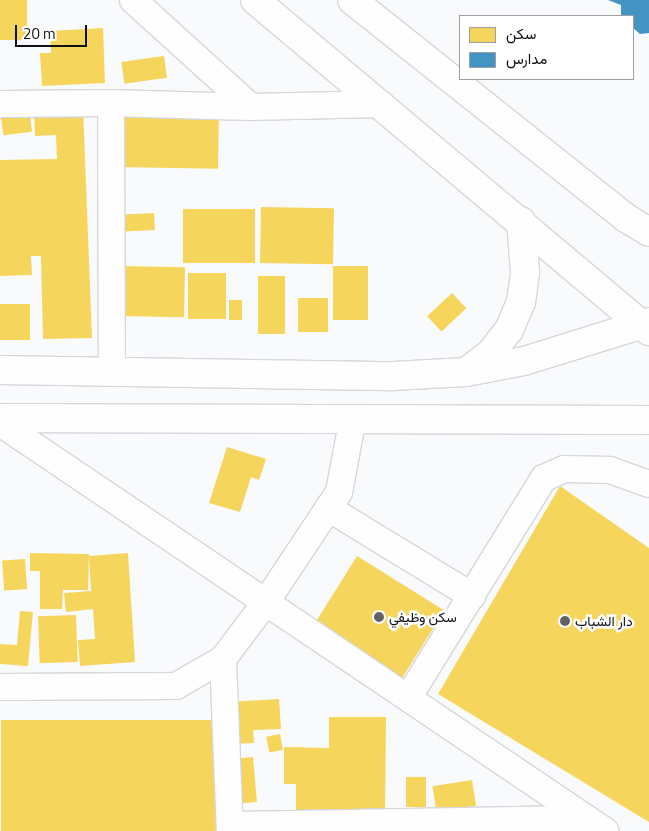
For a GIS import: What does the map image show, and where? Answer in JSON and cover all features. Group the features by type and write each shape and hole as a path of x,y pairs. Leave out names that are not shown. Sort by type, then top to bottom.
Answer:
{"main road":[{"path":"255,0 646,326"},
{"path":"352,0 626,218 649,232"},
{"path":"466,372 495,348 509,330 521,302 525,272 521,221"},
{"path":"0,370 393,376 466,372 524,362 646,326"},
{"path":"0,418 649,420"}],"street":[{"path":"133,0 251,107"},
{"path":"110,103 112,372"},
{"path":"0,104 110,103 251,107 381,104"},
{"path":"0,687 176,686 223,659 266,602 339,492 353,418"},
{"path":"0,423 596,825"},
{"path":"408,698 544,478 564,470 610,470 649,484"},
{"path":"328,508 472,596"},
{"path":"223,659 230,828 596,825"}],"building: سكن":[{"path":"0,0 27,0 27,40 0,40"},
{"path":"103,28 105,83 42,86 40,53 51,53 50,31"},
{"path":"164,56 167,78 124,84 121,62"},
{"path":"29,107 32,132 3,135 0,111"},
{"path":"83,107 92,338 43,339 41,256 31,256 32,275 0,276 0,160 57,159 56,135 35,136 34,108"},
{"path":"116,109 219,111 218,169 115,167"},
{"path":"261,207 334,208 333,264 260,263"},
{"path":"183,209 255,209 255,263 183,263"},
{"path":"154,213 155,230 125,232 124,215"},
{"path":"116,266 185,267 184,317 115,316"},
{"path":"333,266 368,266 368,320 333,320"},
{"path":"188,273 226,273 226,319 188,319"},
{"path":"258,276 285,276 285,334 258,334"},
{"path":"452,293 466,308 441,332 427,316"},
{"path":"298,298 328,298 328,332 298,332"},
{"path":"229,300 242,300 242,320 229,320"},
{"path":"0,304 30,304 30,340 0,340"},
{"path":"227,447 266,459 259,480 251,477 240,512 209,503"},
{"name":"دار الشباب","path":"560,486 649,548 649,822 438,694"},
{"path":"30,553 89,554 88,590 63,590 62,609 40,609 40,571 30,571"},
{"path":"128,553 135,662 80,666 78,640 95,639 93,609 66,612 64,593 91,591 89,556"},
{"name":"سكن وظيفي","path":"357,556 444,611 401,680 314,626"},
{"path":"25,559 27,589 4,591 2,561"},
{"path":"20,611 33,612 28,666 0,664 0,644 17,645"},
{"path":"76,615 78,662 40,663 38,616"},
{"path":"279,699 281,729 253,730 254,743 230,744 228,702"},
{"path":"329,717 386,717 385,815 341,815 341,810 296,810 296,784 284,784 284,747 329,748"},
{"path":"1,720 216,720 216,831 1,831"},
{"path":"280,734 283,750 269,752 266,737"},
{"path":"253,757 257,802 235,804 231,759"},
{"path":"406,777 426,777 426,807 406,807"},
{"path":"472,780 476,806 437,812 432,786"}],"building: مدارس":[{"path":"608,0 649,0 649,33 640,34 634,29 634,15 621,15 621,5"}],"place":[{"name":"سكن وظيفي","path":"379,617"},
{"name":"دار الشباب","path":"565,621"}]}
